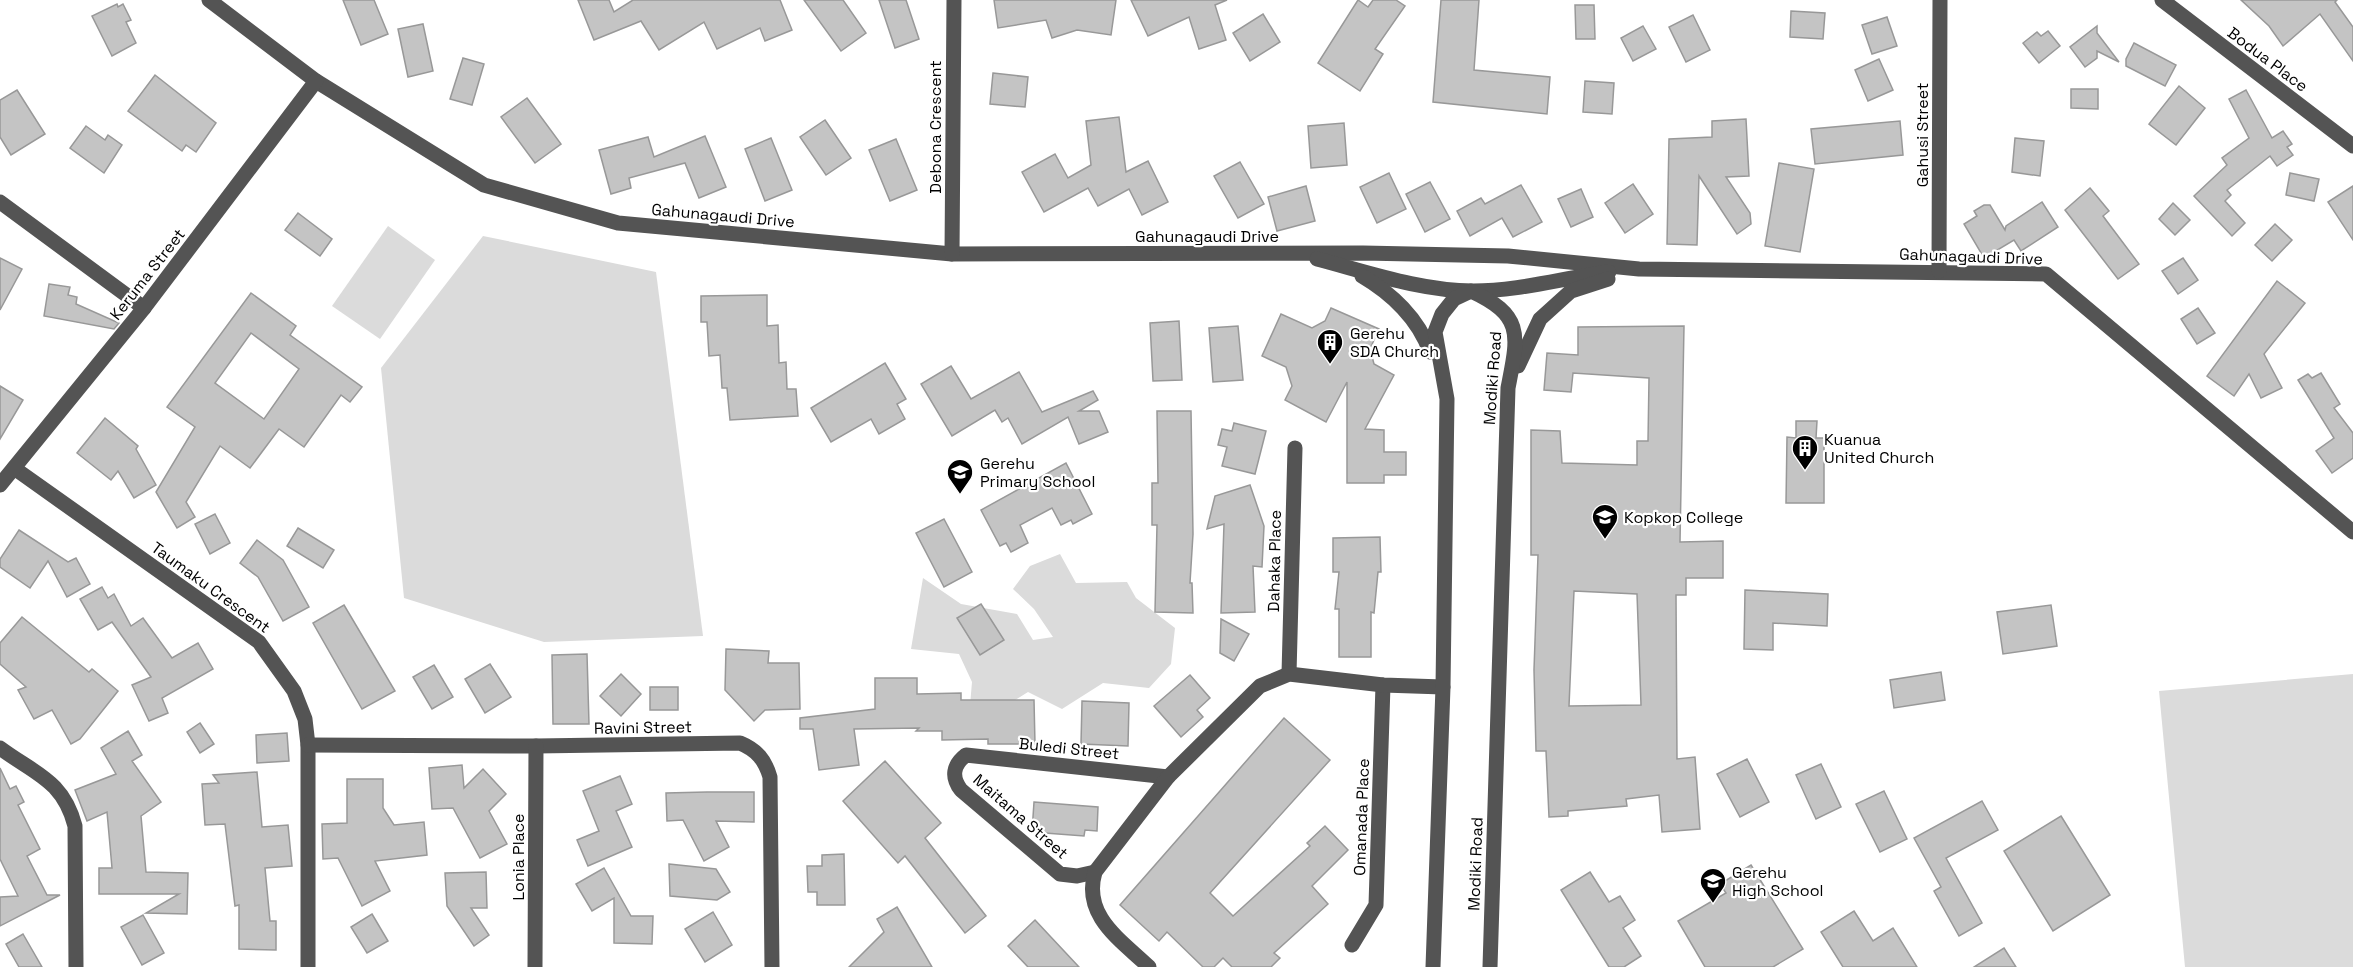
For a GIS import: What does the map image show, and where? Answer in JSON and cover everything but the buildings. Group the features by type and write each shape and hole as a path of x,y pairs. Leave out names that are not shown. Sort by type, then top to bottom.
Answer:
{"street":[{"name":"Gahunagaudi Drive","path":"209,0 316,81 484,185 618,223 952,254 1508,256 1639,269 2046,274 2353,532"},
{"name":"Debona Crescent","path":"952,254 954,0"},
{"name":"Gahusi Street","path":"1939,271 1940,0"},
{"name":"Bodua Place","path":"2162,0 2353,146"},
{"name":"Keruma Street","path":"0,485 144,308 316,81"},
{"path":"0,202 144,308"},
{"name":"Gahunagaudi Drive","path":"1296,254 1395,279 1471,291 1521,288 1582,276 1639,269"},
{"path":"1296,254 1356,273 1377,285 1402,308 1424,334 1447,399"},
{"path":"1508,388 1540,319 1571,291 1639,269"},
{"path":"1433,967 1443,687 1447,399 1435,332 1442,315 1454,299 1471,291"},
{"name":"Modiki Road","path":"1471,291 1494,302 1514,324 1515,349 1508,388 1490,967"},
{"name":"Dahaka Place","path":"1289,674 1295,448"},
{"name":"Taumaku Crescent","path":"14,468 260,642 294,691 305,719 308,745 308,967"},
{"path":"1149,967 1102,920 1095,909 1092,884 1095,872 1168,777 1260,686 1289,674 1383,685 1443,687"},
{"name":"Omanada Place","path":"1352,945 1376,905 1383,685"},
{"name":"Ravini Street","path":"308,745 536,746 740,743 761,756 770,777 772,967"},
{"name":"Lonia Place","path":"535,967 536,746"},
{"path":"0,748 30,770 47,779 61,792 70,808 75,826 76,967"},
{"name":"Buledi Street","path":"966,755 1168,777"},
{"name":"Maitama Street","path":"966,755 956,765 955,771 955,778 961,790 1060,874 1077,876 1095,872"}],"shaded area":[{"path":"388,226 435,260 380,339 332,306"},
{"path":"483,236 656,272 703,636 544,642 404,598 381,368"},
{"path":"1060,554 1076,583 1127,582 1136,598 1175,628 1171,664 1149,688 1103,683 1062,709 1028,692 968,729 972,682 959,654 911,649 923,578 961,604 1017,614 1033,640 1053,637 1034,609 1013,589 1030,566"},
{"path":"2353,674 2353,967 2185,967 2159,691"}],"place":[{"name":"Gerehu SDA Church","path":"1330,365"},
{"name":"Kuanua United Church","path":"1805,471"},
{"name":"Gerehu Primary School","path":"960,495"},
{"name":"Kopkop College","path":"1605,540"},
{"name":"Gerehu High School","path":"1713,904"}]}
